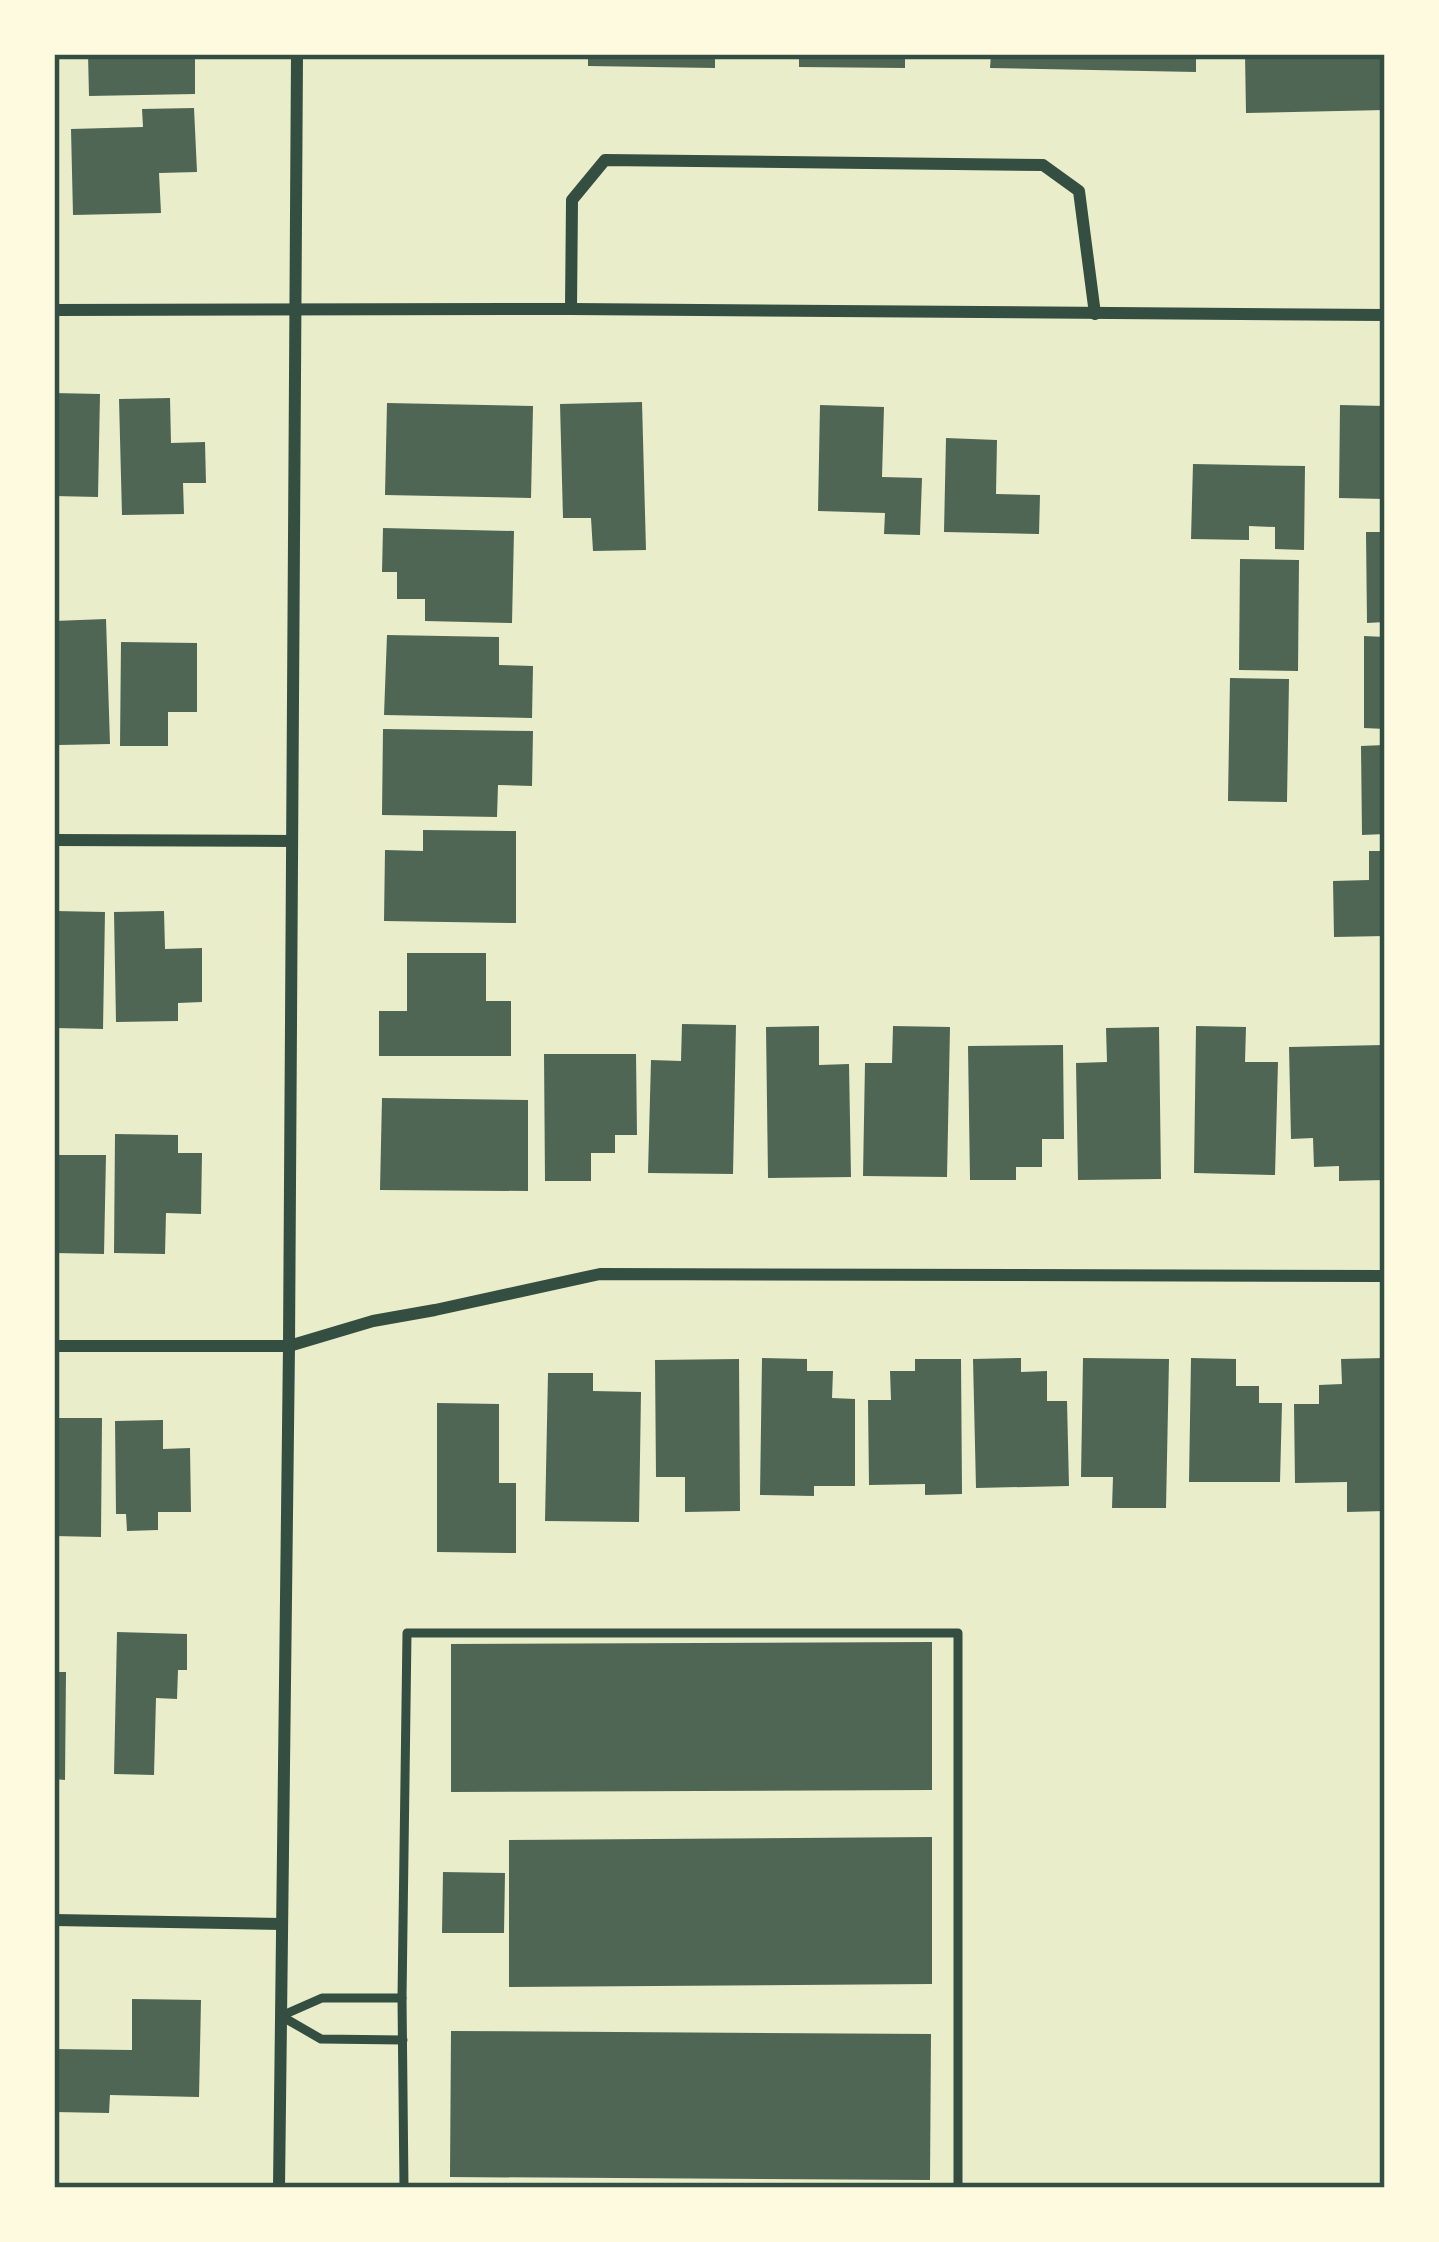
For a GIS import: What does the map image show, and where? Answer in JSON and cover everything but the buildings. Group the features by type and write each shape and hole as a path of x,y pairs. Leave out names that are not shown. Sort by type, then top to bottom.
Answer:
{"street":[{"path":"279,2188 297,54"},
{"path":"571,309 572,200 605,160 1043,165 1079,191 1095,314"},
{"path":"54,310 1385,315"},
{"path":"54,840 292,841"},
{"path":"54,1346 289,1346 373,1321 600,1274 1385,1276"},
{"path":"54,1920 282,1924"}],"lane":[{"path":"404,2188 407,1633 958,1633 958,2188"},
{"path":"281,2016 322,1998 402,1997"},
{"path":"281,2016 321,2039 403,2040"}]}
